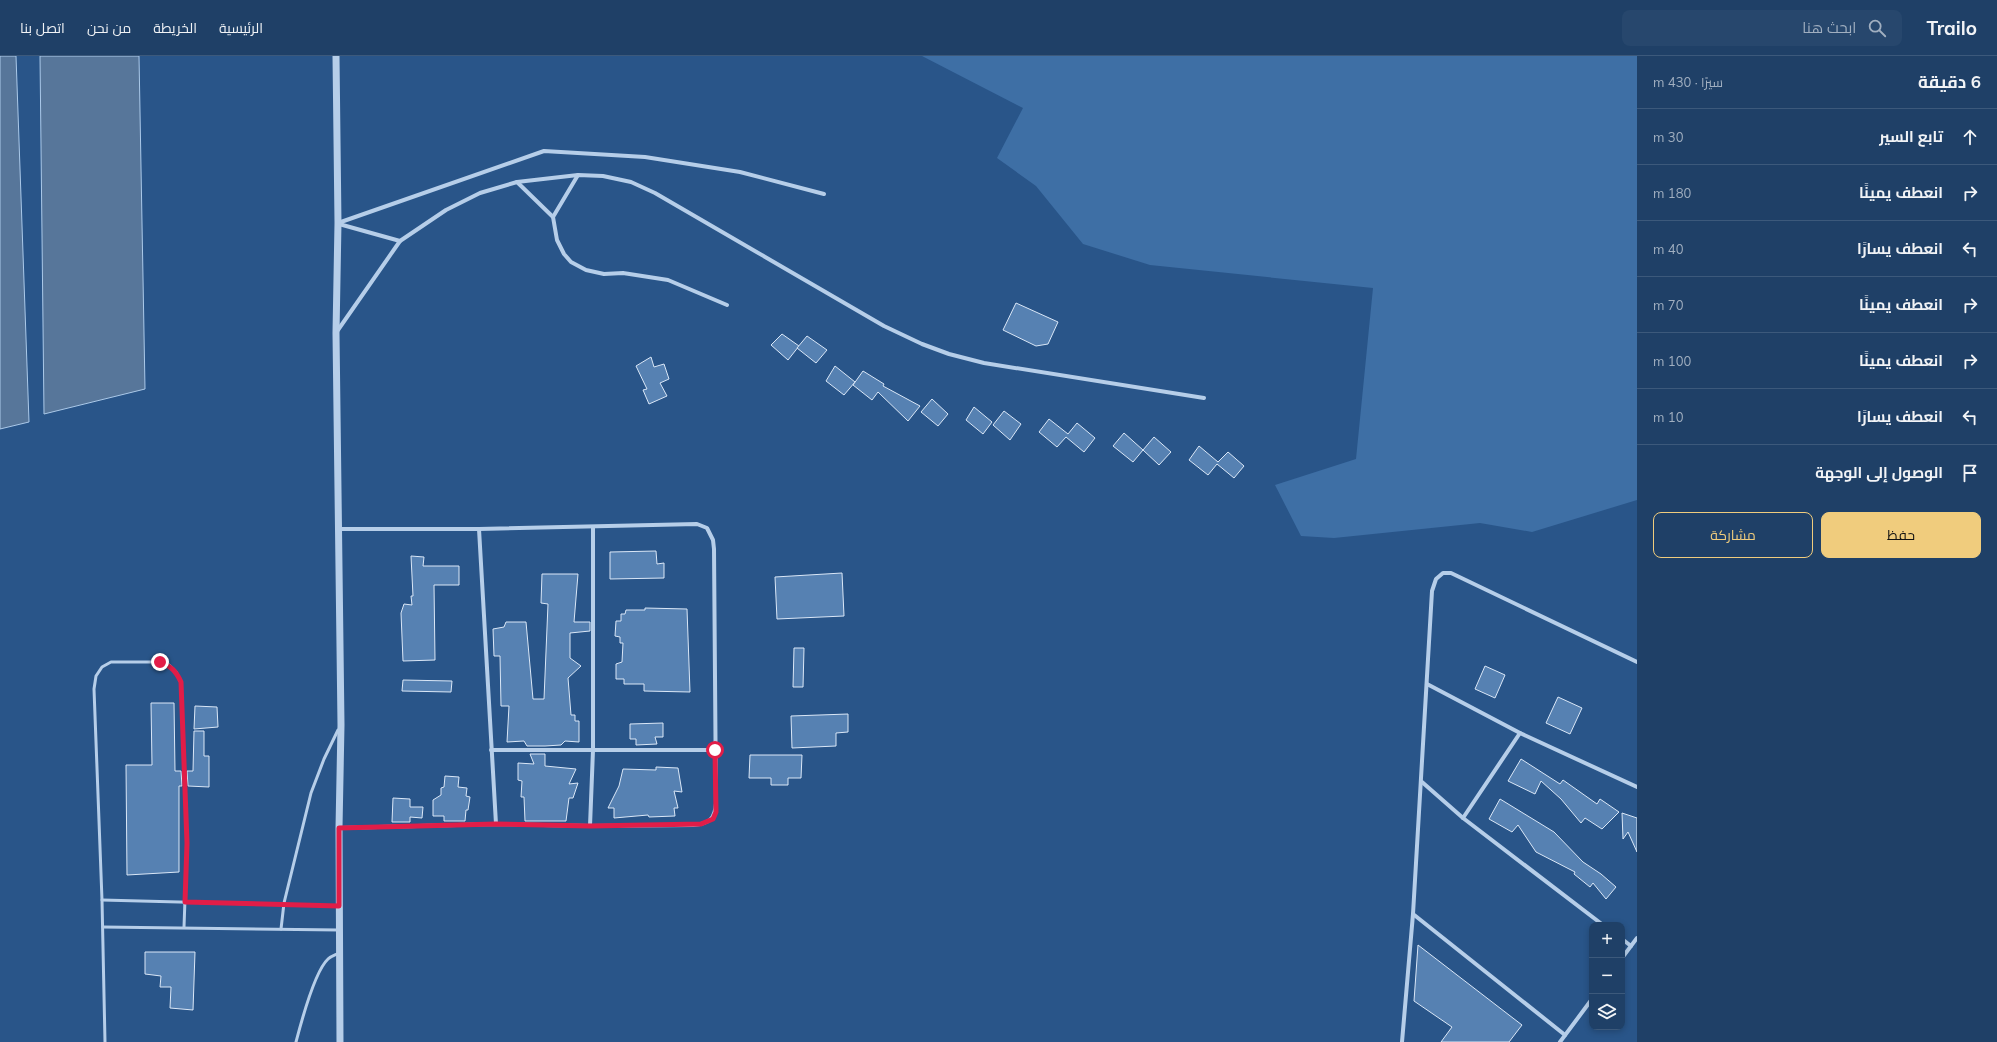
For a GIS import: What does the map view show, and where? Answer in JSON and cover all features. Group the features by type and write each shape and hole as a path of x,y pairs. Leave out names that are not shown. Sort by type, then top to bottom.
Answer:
{"street":[{"path":"336,56 338,224 336,333 340,529 341,725 339,828 340,1042"},
{"path":"338,224 544,151 645,157 732,171 824,194"},
{"path":"336,333 400,241 413,231 459,203 480,193 517,182 578,175 603,176 631,182 655,193 884,326 922,344 949,354 999,366 1204,398"},
{"path":"578,175 553,217 556,240 564,254 571,262 586,270 604,274 623,273 668,280 727,305"},
{"path":"517,182 553,217"},
{"path":"338,224 400,241"},
{"path":"339,828 496,824 590,826 693,825 708,822 713,819 716,812 714,549 711,533 707,528 697,524 592,528 340,529"},
{"path":"590,826 593,750 592,528"},
{"path":"479,529 496,824"},
{"path":"1402,1042 1422,782 1432,591 1439,576 1447,572 1464,579 1637,662"},
{"path":"1427,684 1520,733 1637,788"},
{"path":"1464,818 1520,733"},
{"path":"491,750 715,750"},
{"path":"1422,782 1464,818 1599,922"},
{"path":"1413,914 1565,1035"},
{"path":"1625,954 1637,938"},
{"path":"1625,941 1631,946"},
{"path":"1560,1042 1589,1003"}],"lane":[{"path":"105,1042 102,900 94,689 96,676 102,667 111,662 160,662 169,665 176,672 181,682 187,843 184,927"},
{"path":"281,929 284,903 311,794 324,759 341,725"},
{"path":"102,900 284,903 339,906"},
{"path":"102,927 339,930"},
{"path":"296,1042 305,1007 323,965 330,957 339,954"}],"shaded area":[{"path":"0,56 16,56 29,422 0,429"},
{"path":"40,56 139,56 145,389 44,414"},
{"path":"922,56 1637,56 1637,500 1532,532 1480,523 1334,538 1301,536 1275,485 1356,459 1373,288 1150,265 1083,244 1036,186 997,158 1023,108"}],"building":[{"path":"1016,303 1058,322 1048,344 1036,346 1003,330"},
{"path":"782,334 799,346 788,360 771,345"},
{"path":"807,336 827,350 816,363 797,348"},
{"path":"651,357 654,367 664,364 669,379 660,383 667,396 649,404 643,390 647,389 636,366"},
{"path":"835,366 855,382 844,395 826,381"},
{"path":"863,371 884,384 883,386 920,406 908,421 878,392 872,400 853,385"},
{"path":"932,399 948,414 938,426 921,412"},
{"path":"974,407 992,422 983,434 966,420"},
{"path":"1004,411 1021,424 1010,440 993,425"},
{"path":"1049,419 1068,434 1077,423 1095,438 1084,452 1066,437 1057,447 1039,432"},
{"path":"1124,433 1143,450 1133,462 1113,446"},
{"path":"1154,437 1171,452 1159,465 1143,450"},
{"path":"1199,446 1218,462 1228,452 1244,466 1234,478 1217,464 1208,475 1189,460"},
{"path":"656,551 657,564 664,563 664,578 610,579 610,552"},
{"path":"411,556 424,557 423,566 459,566 459,585 434,585 435,660 403,661 401,613 404,604 412,605"},
{"path":"842,573 844,616 777,619 775,577"},
{"path":"542,574 578,574 574,622 590,622 590,631 570,633 570,658 581,666 568,678 571,715 575,715 575,721 579,721 579,742 565,741 561,745 527,746 524,741 507,742 509,706 501,706 500,656 494,656 493,629 504,627 506,622 526,622 533,699 544,699 548,604 541,603"},
{"path":"645,608 687,609 690,692 644,691 644,684 624,684 624,679 616,679 616,664 622,662 623,643 620,643 620,637 615,636 616,621 621,621 621,614 625,614 626,610 645,610"},
{"path":"794,648 804,648 803,687 793,687"},
{"path":"1485,666 1505,675 1495,698 1475,689"},
{"path":"403,680 452,681 451,692 402,691"},
{"path":"1558,697 1582,708 1570,734 1546,723"},
{"path":"151,703 174,703 175,771 181,771 182,786 179,786 179,872 127,875 126,765 152,765"},
{"path":"195,706 217,707 218,727 194,729"},
{"path":"848,714 848,732 836,733 836,746 792,748 791,716"},
{"path":"663,723 663,737 655,737 657,744 636,745 636,739 630,739 630,724"},
{"path":"194,731 204,731 204,756 209,756 209,787 188,786 187,771 193,771"},
{"path":"530,754 545,754 545,766 576,769 569,784 578,783 573,798 569,798 566,821 525,821 524,797 521,797 522,781 518,780 518,763 534,764"},
{"path":"750,755 802,755 801,778 788,778 788,785 771,785 771,778 749,778"},
{"path":"1521,759 1560,784 1563,780 1597,804 1600,799 1619,812 1602,829 1585,818 1581,823 1561,799 1541,781 1535,794 1508,781"},
{"path":"656,767 678,768 682,792 674,791 678,808 674,808 675,816 649,817 648,815 614,818 614,808 608,808 619,786 623,769 656,770"},
{"path":"445,776 459,777 458,787 467,788 466,796 470,797 468,810 466,810 465,821 444,821 444,816 433,816 433,800 441,795 441,788 444,787"},
{"path":"393,798 410,799 410,807 423,807 422,818 410,817 410,822 392,822"},
{"path":"1500,799 1554,832 1583,862 1601,874 1616,887 1606,899 1593,883 1590,887 1574,874 1575,872 1536,852 1518,825 1512,832 1489,819"},
{"path":"1622,813 1637,818 1637,852 1628,832 1623,839"},
{"path":"1418,945 1522,1025 1509,1042 1441,1042 1452,1027 1414,1001"},
{"path":"145,952 195,952 193,1010 170,1008 171,987 160,987 161,976 145,974"}],"route":[{"path":"160,662 169,665 176,672 181,682 187,843 185,902 284,903 339,906 339,828 496,824 590,826 693,825 708,822 713,819 716,812 715,750"}]}
